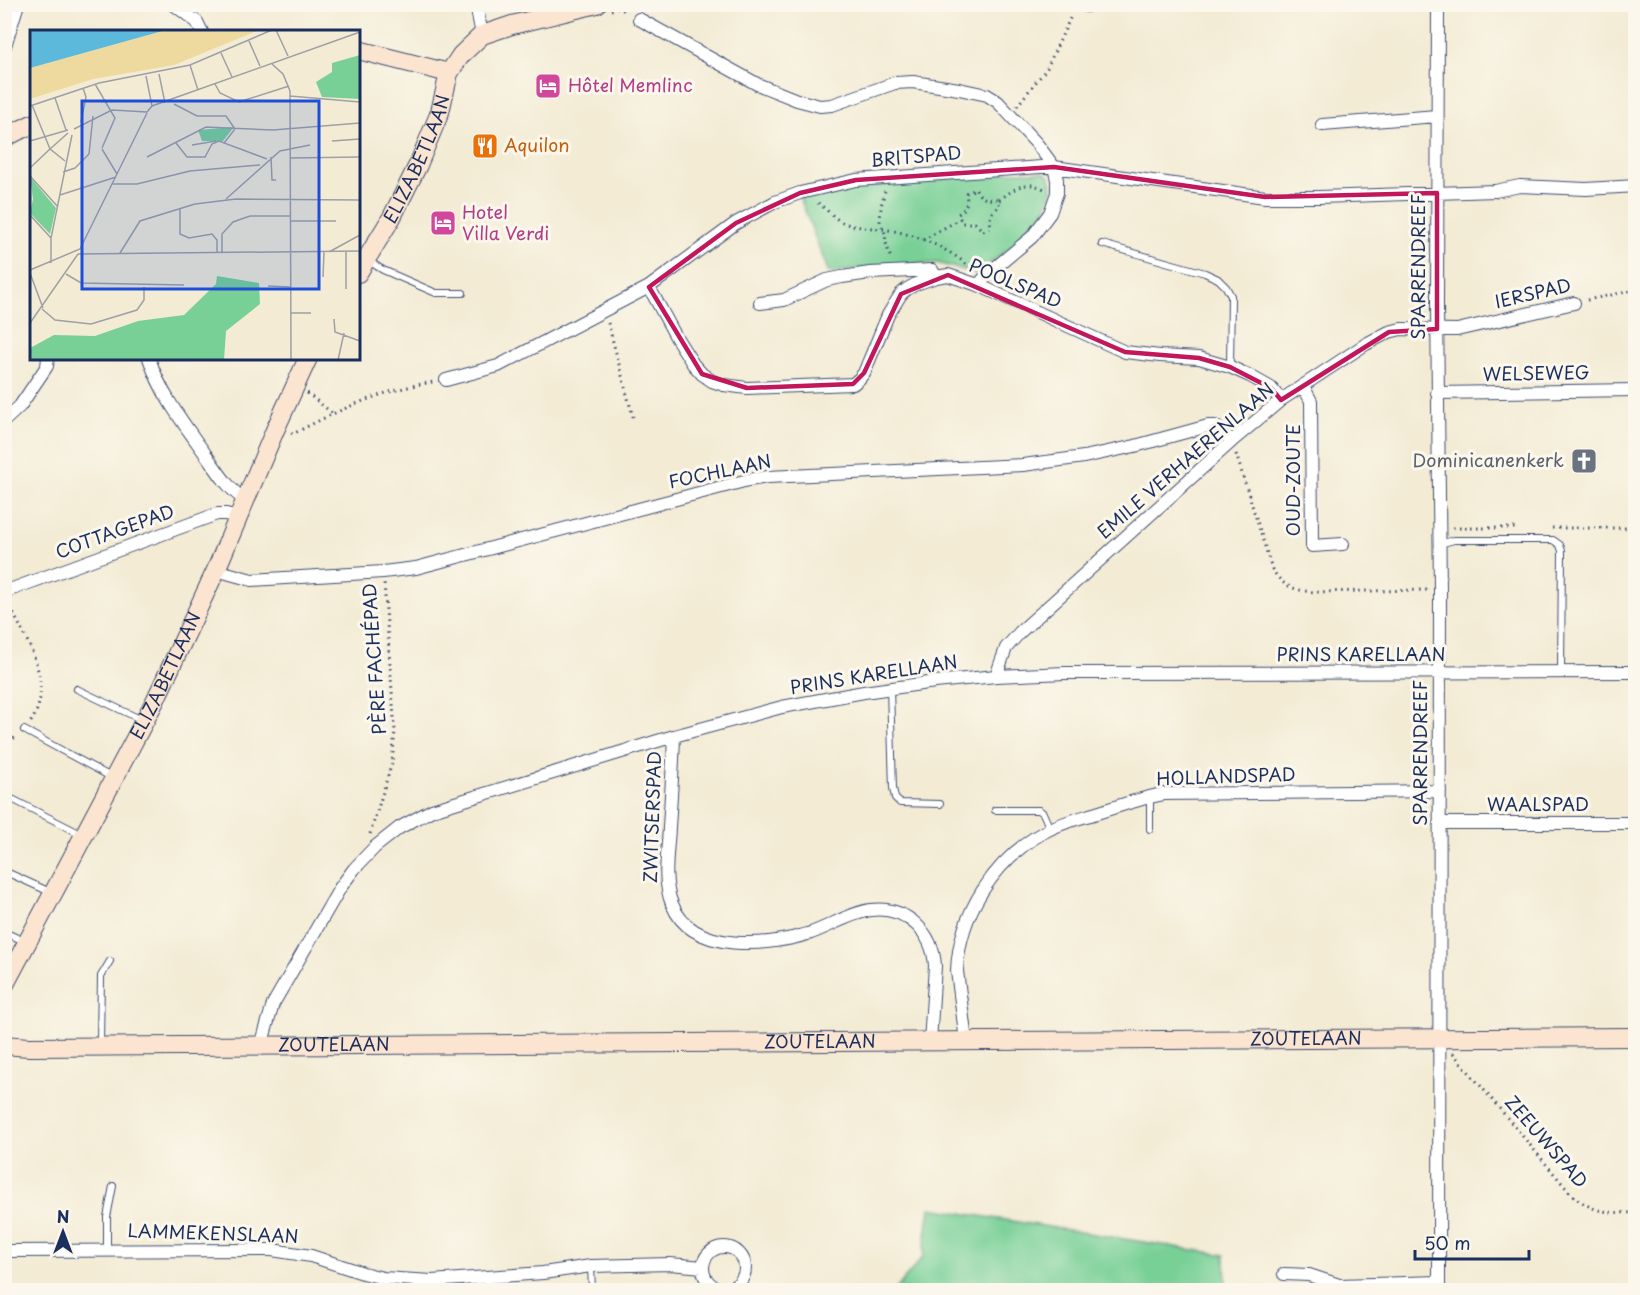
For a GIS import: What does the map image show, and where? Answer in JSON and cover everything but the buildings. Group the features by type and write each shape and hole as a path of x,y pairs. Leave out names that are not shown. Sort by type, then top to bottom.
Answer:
{"street":[{"path":"4,49 18,4"},
{"path":"173,4 197,22 201,30"},
{"path":"476,4 482,35"},
{"path":"360,51 449,73 461,55 482,35 571,8 597,4"},
{"path":"1077,5 1094,4"},
{"name":"SPARRENDREEF","path":"1284,1274 1309,1275 1339,1285 1439,1286 1438,4"},
{"path":"639,19 757,84 797,100 820,106 832,105 895,84 913,82 959,88 987,95 998,102 1037,144 1054,167 1058,180 1050,213 1032,237 980,283"},
{"name":"ELIZABETLAAN","path":"362,266 392,217 418,165 440,112 449,73"},
{"path":"1322,125 1437,116"},
{"path":"4,138 30,125"},
{"name":"BRITSPAD","path":"447,380 498,366 604,311 649,286 736,223 775,202 856,180 1054,167 1265,197 1495,191 1520,186 1586,189 1635,186"},
{"path":"759,303 784,300 827,280 842,277 870,273 932,270 936,277"},
{"name":"POOLSPAD","path":"649,286 693,364 712,381 724,385 747,388 853,384 864,373 888,315 901,294 907,289 936,277 948,275 980,283 1125,352 1160,357 1199,358 1230,367 1271,388 1281,400"},
{"name":"IERSPAD","path":"1437,329 1457,330 1574,303"},
{"name":"EMILE VERHAERENLAAN","path":"996,676 1006,648 1020,632 1232,441 1281,400 1366,344 1389,332 1401,329 1437,329"},
{"path":"4,421 20,406 47,366 48,360"},
{"path":"150,360 162,390 177,415 224,480 235,493 245,500"},
{"name":"ELIZABETLAAN","path":"4,986 144,721 216,570 307,360"},
{"name":"OUD-ZOUTE","path":"1303,386 1311,401 1312,546 1342,544"},
{"name":"WELSEWEG","path":"1437,393 1635,390"},
{"name":"FOCHLAAN","path":"216,570 252,580 416,568 748,480 768,477 1050,462 1135,446 1208,426 1215,426 1232,441"},
{"name":"COTTAGEPAD","path":"4,594 217,514 238,518"},
{"name":"PRINS KARELLAAN","path":"261,1046 273,1004 340,888 354,868 399,828 432,810 674,736 782,707 890,688 996,676 1065,673 1635,672"},
{"name":"ZWITSERSPAD","path":"674,736 666,879 672,906 679,917 688,927 705,936 720,941 741,943 766,942 810,933 871,910 900,914 921,928 934,955 930,1042"},
{"name":"HOLLANDSPAD","path":"966,1041 957,971 964,932 970,914 991,878 1006,860 1024,845 1050,830 1064,823 1163,794 1440,792"},
{"name":"WAALSPAD","path":"1440,823 1635,823"},
{"name":"ZOUTELAAN","path":"4,1045 100,1047 1635,1037"},
{"name":"LAMMEKENSLAAN","path":"4,1251 272,1250 311,1256 383,1278 432,1286 591,1266 670,1264 703,1267"}],"lane":[{"path":"1102,244 1205,273 1218,279 1227,287 1232,307 1230,367"},
{"path":"362,266 383,270 436,293 463,293"},
{"path":"1439,544 1454,540 1554,540 1557,542 1562,551 1561,672"},
{"path":"890,688 895,798 900,803 939,804"},
{"path":"77,689 144,721"},
{"path":"24,730 114,778"},
{"path":"1148,797 1150,829"},
{"path":"14,800 84,836"},
{"path":"995,810 1039,810 1043,813 1050,830"},
{"path":"4,871 54,894"},
{"path":"4,932 27,943"},
{"path":"100,1047 101,976 110,961"},
{"path":"107,1250 107,1217 113,1186"},
{"path":"591,1266 592,1290"}],"path":[{"path":"607,4 610,10 619,8 639,19"},
{"path":"1010,115 1047,68 1077,5"},
{"path":"889,177 881,206 880,222 897,271"},
{"path":"998,201 1023,185 1034,184 1056,194"},
{"path":"976,189 978,195 984,199 997,199 998,201 1000,206 991,214 991,228 983,231 975,223 962,223 958,214 966,206 966,193 976,189"},
{"path":"800,194 819,204 840,220 857,227 899,232 923,240 962,260 980,283"},
{"path":"923,240 960,219"},
{"name":"IERSPAD","path":"1574,303 1635,290"},
{"path":"604,311 633,417"},
{"path":"275,430 293,434 332,413 366,399 422,384 447,380"},
{"path":"296,384 332,413"},
{"path":"1547,528 1631,528 1635,390"},
{"path":"1439,528 1523,528"},
{"name":"PÈRE FACHÉPAD","path":"375,847 369,837 392,763 395,731 383,572"},
{"path":"4,594 34,654 40,690 32,719 24,730 4,746"},
{"name":"ZEEUWSPAD","path":"1454,1055 1571,1194 1597,1211 1635,1213"}],"highlighted area":[{"path":"1054,167 1265,197 1437,193 1437,329 1389,332 1281,400 1271,388 1230,367 1199,358 1125,352 948,275 901,294 864,373 853,384 747,388 702,374 649,287 736,223 800,193 856,180"}],"green space":[{"path":"1007,172 1046,173 1052,187 1050,199 1023,235 977,274 937,263 874,267 829,273 800,198 847,187"},
{"path":"930,1208 1225,1255 1226,1290 895,1290 923,1257"}],"place":[{"name":"Hôtel Memlinc","path":"548,86"},
{"name":"Aquilon","path":"485,146"},
{"name":"Hotel Villa Verdi","path":"443,223"},
{"name":"Dominicanenkerk","path":"1584,461"}]}
